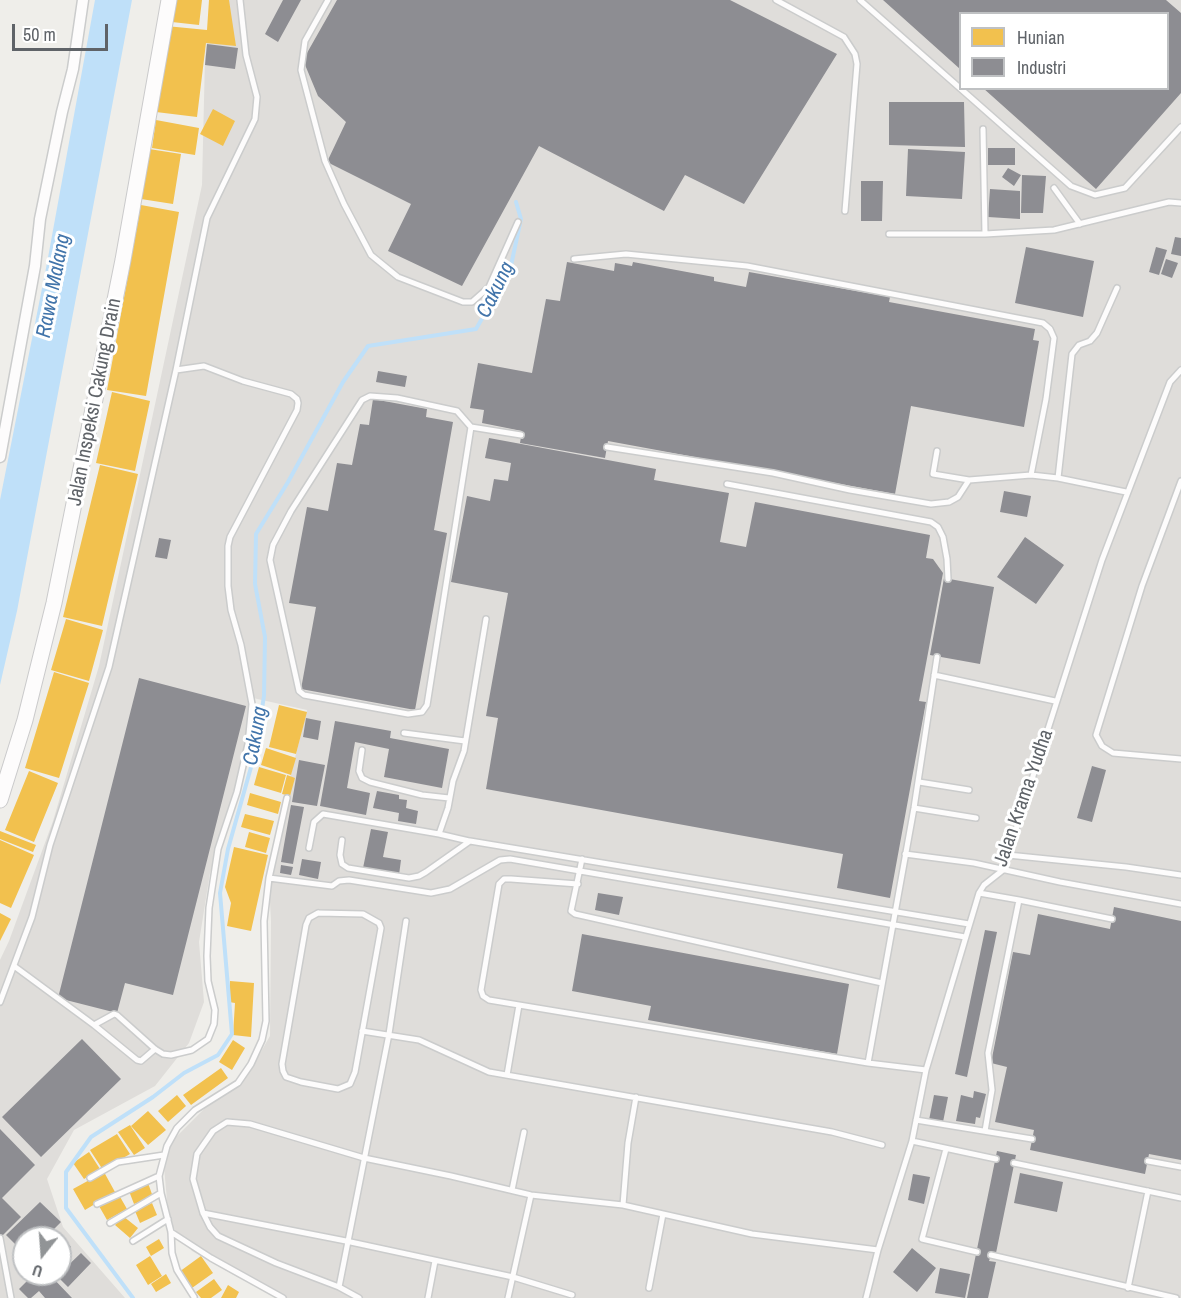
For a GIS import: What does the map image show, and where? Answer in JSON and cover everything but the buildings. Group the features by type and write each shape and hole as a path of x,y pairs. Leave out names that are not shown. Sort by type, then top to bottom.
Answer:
{"street":[{"path":"0,457 35,266 40,219 73,69 83,0"},
{"name":"Jalan Inspeksi Cakung Drain","path":"0,800 25,720 59,581 125,250 169,0"}],"lane":[{"path":"0,1002 32,917 50,845 109,668 176,370 207,219 255,119 257,97 246,55 240,0"},
{"path":"328,0 305,41 301,70 325,161 344,204 371,255 398,278 463,302 472,302 489,287 518,222"},
{"path":"776,0 844,37 855,54 844,211"},
{"path":"860,0 959,87"},
{"path":"962,90 1071,186 1095,195 1125,188 1181,127"},
{"path":"983,129 985,234"},
{"path":"1054,188 1080,224"},
{"path":"889,234 985,234 1054,230 1169,202 1181,203"},
{"path":"574,259 626,254 747,266 1043,323 1050,329 1054,338 1046,399 1031,475"},
{"path":"1058,478 1072,354 1079,345 1090,341 1097,333 1117,288"},
{"path":"94,1025 114,1014 117,1015 154,1049 171,1055 192,1050 208,1039 214,1024 214,1010 208,981 209,908 218,849 237,792 248,744 252,704 241,645 231,610 228,546 230,537 297,410 298,403 291,394 243,381 204,366 176,370"},
{"name":"Jalan Krama Yudha","path":"866,1298 878,1250 912,1141 926,1070 979,893 984,885 1003,870 1056,701 1126,492 1170,382 1181,370"},
{"path":"471,427 427,705 422,712 408,714 304,695 299,691 270,560 273,545 291,511 362,400 370,396 397,398 458,411 471,427 521,435"},
{"path":"607,447 773,473 850,490 931,504 949,502 958,497 969,480"},
{"path":"937,451 933,474 969,480 1031,475 1058,478 1126,492"},
{"path":"1181,481 1142,586 1096,735 1102,746 1113,753 1181,759"},
{"path":"727,484 931,522 938,527 943,537 948,579"},
{"path":"439,834 464,751 486,620"},
{"path":"868,1063 919,782 937,657"},
{"path":"934,675 1056,701"},
{"path":"404,733 465,741"},
{"path":"362,750 359,771 362,778 422,795 449,798"},
{"path":"919,782 969,790"},
{"path":"194,1297 177,1270 172,1253 171,1232 159,1176 164,1155 177,1128 195,1110 238,1083 258,1050 267,1021 264,928 269,878 287,798"},
{"path":"914,808 976,818"},
{"path":"309,848 314,822 323,813 470,841 969,924"},
{"path":"342,840 340,855 342,864 348,868 409,878 426,872 470,841"},
{"path":"905,854 974,863 1181,904"},
{"path":"1008,855 1181,875"},
{"path":"269,878 332,886 339,881 349,880 431,893 450,889 500,860 510,859 965,937"},
{"path":"582,859 571,911 575,914 882,983"},
{"path":"578,884 511,879 504,879 499,884 481,990 483,996 489,1000 868,1063 926,1070"},
{"path":"979,893 1112,919"},
{"path":"985,1131 992,1090 987,1053 1019,900"},
{"path":"318,913 363,914 379,923 381,928 362,1031 355,1072 350,1084 338,1089 328,1088 286,1077 282,1064 306,925 309,918 318,913"},
{"path":"339,1287 346,1241 388,1034 406,921"},
{"path":"14,966 137,1060 141,1060 154,1049"},
{"path":"507,1075 519,1005"},
{"path":"362,1031 419,1040 480,1068 507,1075 832,1132 882,1145"},
{"path":"623,1205 628,1143 636,1097"},
{"path":"916,1120 1032,1139"},
{"path":"359,1298 339,1287 276,1263 218,1236 203,1214 193,1179 196,1154 213,1131 227,1122 250,1124 364,1158 531,1195 623,1205 752,1234 878,1250"},
{"path":"512,1190 524,1132"},
{"path":"912,1141 996,1159"},
{"path":"946,1149 922,1239 976,1252"},
{"path":"90,1178 118,1162 164,1155"},
{"path":"1148,1161 1181,1167"},
{"path":"1014,1163 1181,1198"},
{"path":"97,1204 159,1176"},
{"path":"1128,1288 1148,1191"},
{"path":"110,1223 161,1193"},
{"path":"508,1298 531,1195"},
{"path":"203,1214 346,1241 513,1277 572,1295"},
{"path":"649,1288 663,1214"},
{"path":"133,1241 168,1219"},
{"path":"171,1232 282,1298"},
{"path":"0,1238 10,1298"},
{"path":"991,1255 1176,1298"},
{"path":"428,1298 435,1261"}],"shaded area":[{"path":"211,0 1181,0 1181,1298 284,1298 258,1283 239,1278 192,1251 169,1222 164,1167 169,1144 208,1105 247,1076 270,1036 271,921 268,866 307,710 253,698 251,750 210,873 199,942 204,1002 189,1043 155,1086 74,1130 47,1179 63,1226 12,1226 12,1286 72,1286 72,1237 125,1298 0,1298 0,960 53,821 99,666 202,185 205,58"}],"water":[{"name":"Rawa Malang","path":"95,0 132,0 17,611 0,685 0,500 47,263"}],"waterway":[{"name":"Cakung","path":"133,1298 66,1208 66,1172 91,1137 153,1097 184,1073 218,1055 232,1034 220,893 228,849 255,753 264,696 265,637 255,584 256,534 288,482 343,382 368,346 476,329 510,270 521,219 516,202"}]}
